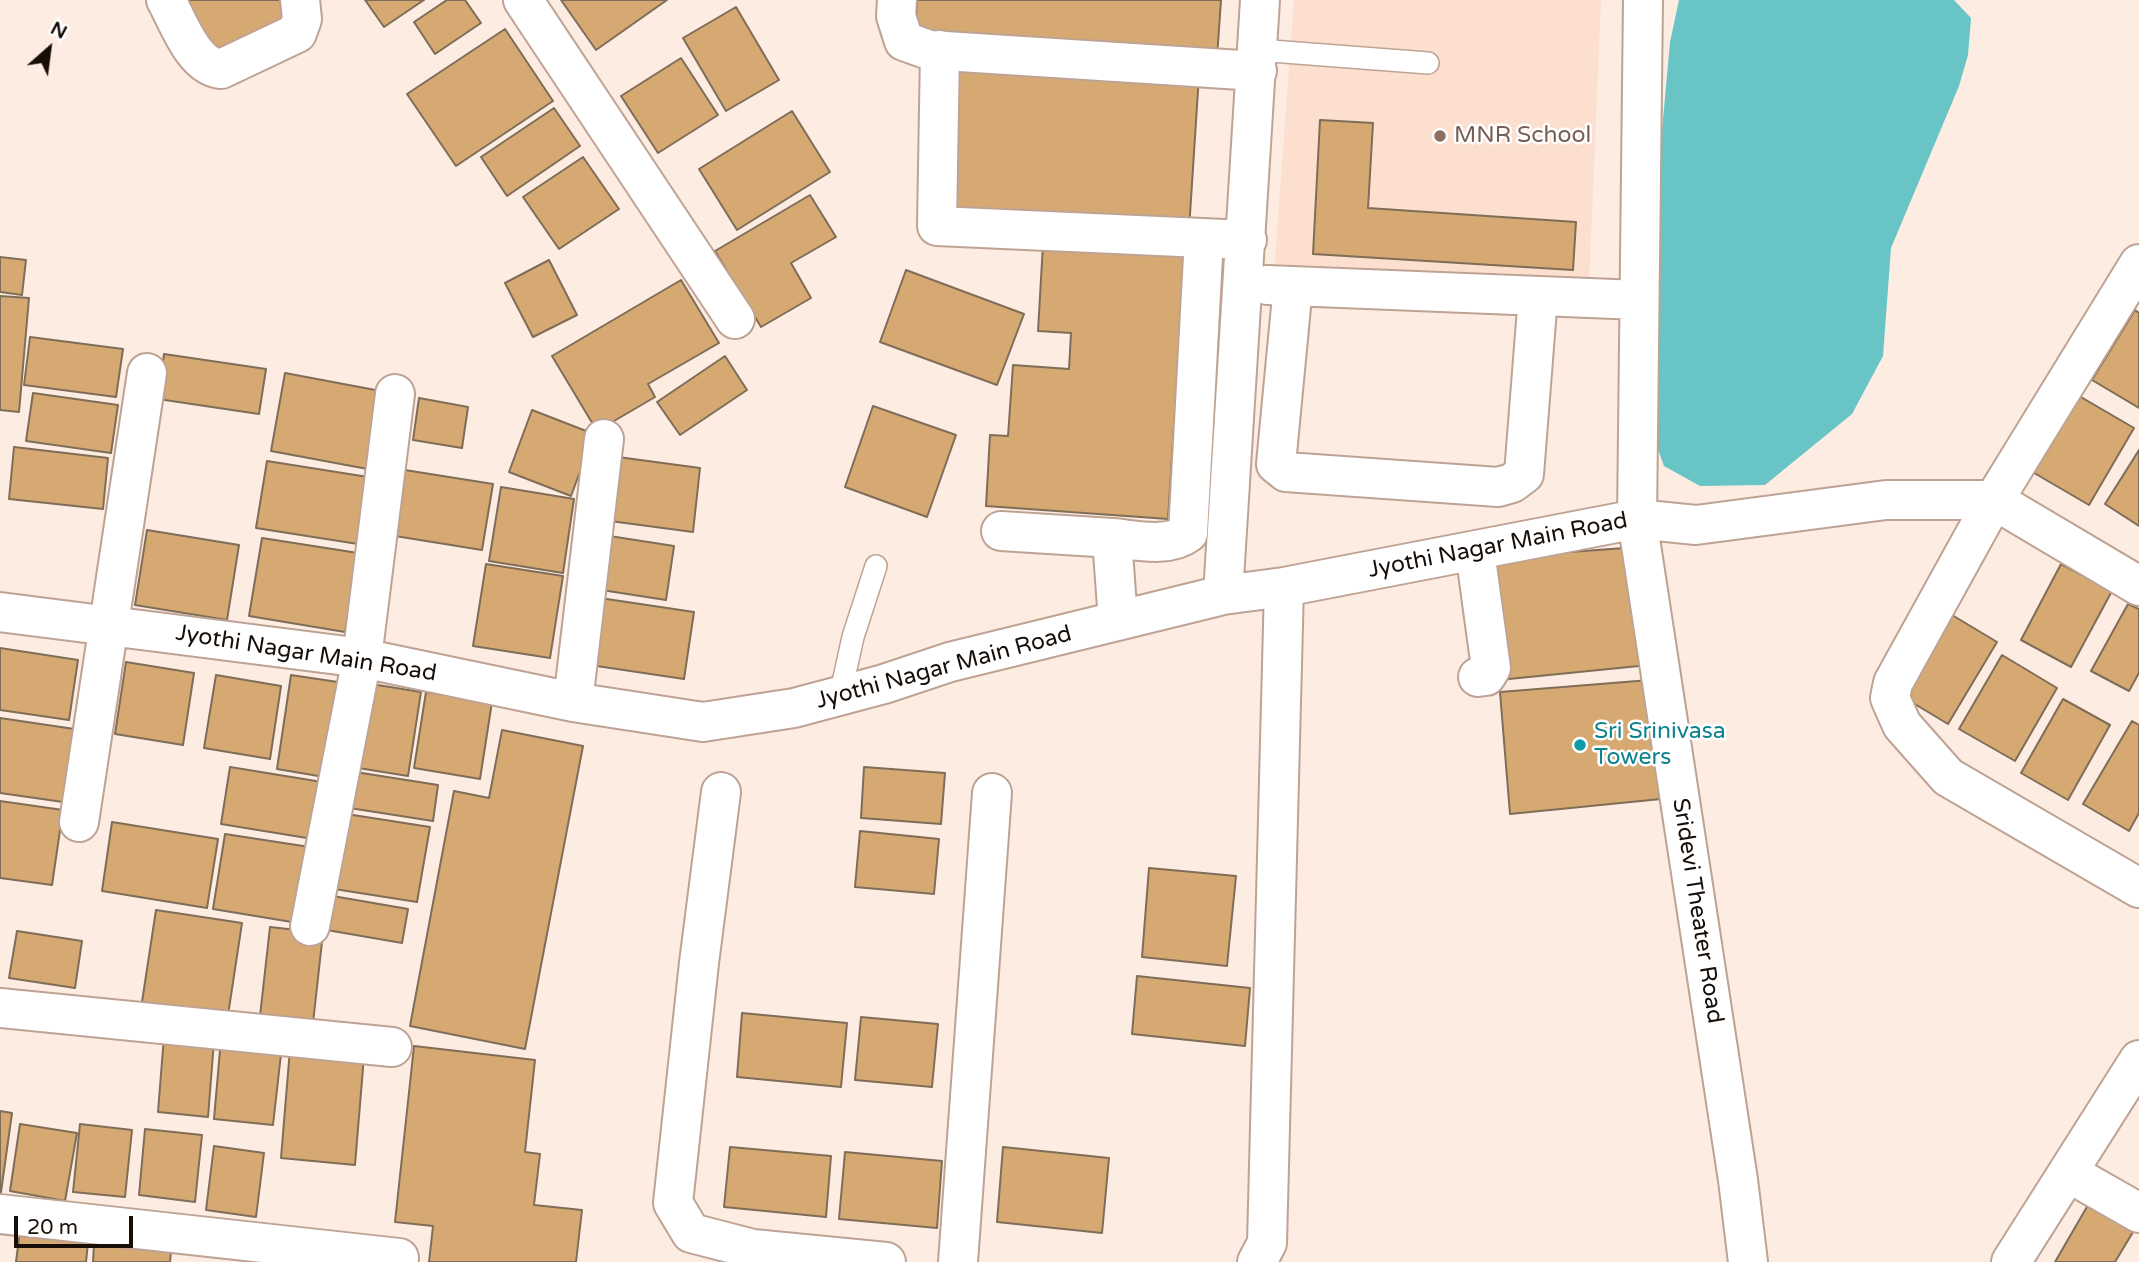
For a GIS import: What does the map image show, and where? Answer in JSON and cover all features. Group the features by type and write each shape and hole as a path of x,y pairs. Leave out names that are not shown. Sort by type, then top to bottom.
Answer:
{"street":[{"path":"166,0 200,60 209,68 221,69 296,33 302,19 300,0"},
{"path":"523,0 734,319"},
{"path":"897,0 896,16 904,41 940,50 1257,61"},
{"path":"1223,595 1260,0"},
{"name":"Sridevi Theater Road","path":"1643,0 1637,519 1738,1180 1748,1262"},
{"path":"940,50 937,226 1247,240"},
{"path":"1001,531 1168,541 1179,540 1188,533 1204,238"},
{"path":"2139,264 1994,500 1893,683 1890,698 1902,726 1948,777 2139,888"},
{"path":"1244,284 1639,300"},
{"path":"1293,286 1276,464 1286,472 1498,487 1512,483 1524,474 1538,296"},
{"path":"79,822 147,373"},
{"path":"310,926 362,658 395,394"},
{"path":"573,702 604,439"},
{"name":"Jyothi Nagar Main Road","path":"0,612 362,658 573,702 703,722 794,708 950,662 1223,595 1284,587 1637,519 1696,525 1886,500 1994,500"},
{"path":"1994,500 2139,586"},
{"path":"1112,538 1118,621"},
{"path":"1475,551 1491,668 1486,676 1478,677"},
{"path":"1257,1262 1267,1243 1284,587"},
{"path":"722,792 697,976 673,1203 691,1233 753,1249 886,1262"},
{"path":"958,1262 992,793"},
{"path":"0,1008 392,1047"},
{"path":"2011,1262 2139,1060"},
{"path":"2069,1172 2139,1213"},
{"path":"0,1214 399,1258"}],"lane":[{"path":"1257,61 1427,63"},
{"path":"840,696 853,637 876,566"}],"shaded area":[{"name":"MNR School","path":"1294,0 1601,0 1589,286 1274,272"}],"water":[{"path":"1679,0 1954,0 1971,18 1968,55 1959,86 1891,248 1883,356 1852,414 1765,485 1700,486 1664,466 1647,418 1654,219 1670,42"}],"building":[{"path":"182,0 280,0 290,17 217,60"},
{"path":"365,0 424,0 384,27"},
{"path":"447,0 465,0 481,23 435,54 414,22"},
{"path":"561,0 667,0 596,50"},
{"path":"917,0 1221,0 1217,58 915,37"},
{"path":"736,7 779,80 726,111 683,38"},
{"path":"505,29 553,101 456,166 407,94"},
{"path":"681,58 718,115 658,153 621,96"},
{"path":"952,58 1199,75 1189,230 942,214"},
{"path":"554,108 580,146 507,196 481,157"},
{"path":"792,111 830,172 737,230 699,169"},
{"path":"1320,120 1373,123 1368,208 1576,222 1573,270 1313,254"},
{"path":"583,157 619,209 559,249 523,197"},
{"path":"810,195 836,237 791,263 811,298 761,327 715,251"},
{"path":"1043,244 1185,254 1168,519 986,506 990,435 1008,436 1013,365 1069,369 1071,333 1038,331"},
{"path":"0,257 26,260 22,295 0,292"},
{"path":"549,260 577,315 533,337 505,283"},
{"path":"906,270 1024,314 997,385 880,342"},
{"path":"681,280 719,343 648,384 655,397 597,431 552,356"},
{"path":"0,296 29,298 19,412 0,410"},
{"path":"2135,310 2139,313 2139,408 2092,380"},
{"path":"30,337 123,349 116,397 24,385"},
{"path":"164,354 266,369 259,414 158,399"},
{"path":"725,356 747,390 680,435 657,402"},
{"path":"285,373 386,392 373,470 271,451"},
{"path":"33,393 118,405 111,453 26,441"},
{"path":"2074,393 2134,428 2089,505 2029,470"},
{"path":"419,398 468,407 462,448 413,440"},
{"path":"873,406 956,435 927,517 845,487"},
{"path":"532,410 594,434 571,496 509,472"},
{"path":"14,447 108,458 103,509 9,499"},
{"path":"2139,450 2139,526 2105,504"},
{"path":"618,457 700,468 693,532 610,521"},
{"path":"267,461 368,477 358,544 256,528"},
{"path":"405,470 493,484 482,550 395,536"},
{"path":"501,487 574,499 563,573 489,561"},
{"path":"147,530 239,545 227,620 135,605"},
{"path":"603,535 674,546 666,600 595,589"},
{"path":"262,538 358,553 345,632 249,616"},
{"path":"1638,547 1649,665 1499,680 1488,558"},
{"path":"486,564 563,576 550,658 473,646"},
{"path":"2061,564 2112,591 2071,667 2021,640"},
{"path":"600,598 694,612 684,679 590,665"},
{"path":"2128,604 2139,609 2139,673 2129,691 2091,671"},
{"path":"1952,615 1997,642 1948,724 1903,697"},
{"path":"0,648 78,660 69,720 0,710"},
{"path":"2002,655 2057,688 2015,761 1959,729"},
{"path":"126,662 194,673 183,745 115,734"},
{"path":"216,675 281,686 270,759 204,748"},
{"path":"291,675 351,684 336,779 277,769"},
{"name":"Sri Srinivasa Towers","path":"1650,680 1661,799 1510,814 1500,692"},
{"path":"359,682 421,692 408,776 346,766"},
{"path":"426,692 492,702 480,779 414,768"},
{"path":"2063,699 2110,725 2068,800 2021,773"},
{"path":"0,718 81,730 70,803 0,793"},
{"path":"2132,721 2139,725 2139,813 2129,831 2083,804"},
{"path":"502,730 583,746 525,1049 410,1026 454,791 489,798"},
{"path":"230,767 322,782 313,839 221,824"},
{"path":"864,767 945,773 941,824 861,818"},
{"path":"349,771 438,785 433,821 343,807"},
{"path":"0,801 63,810 52,885 0,878"},
{"path":"340,813 430,827 417,902 328,888"},
{"path":"112,822 218,839 207,908 102,891"},
{"path":"860,831 939,839 934,894 855,887"},
{"path":"225,834 316,848 304,924 213,909"},
{"path":"1149,868 1236,876 1227,966 1142,957"},
{"path":"327,895 408,909 402,943 321,929"},
{"path":"156,910 242,923 228,1015 142,1002"},
{"path":"270,927 323,933 313,1023 260,1016"},
{"path":"17,931 82,941 75,988 9,978"},
{"path":"1137,976 1250,988 1245,1046 1132,1034"},
{"path":"742,1013 847,1023 841,1087 737,1077"},
{"path":"861,1017 938,1024 932,1087 855,1080"},
{"path":"164,1036 214,1041 208,1117 158,1112"},
{"path":"221,1039 282,1045 273,1125 214,1119"},
{"path":"414,1046 535,1060 525,1152 540,1154 534,1205 582,1210 576,1262 429,1262 433,1226 395,1222"},
{"path":"290,1049 364,1056 355,1165 281,1158"},
{"path":"0,1111 12,1113 1,1192 0,1192"},
{"path":"20,1124 77,1133 65,1201 10,1191"},
{"path":"80,1124 132,1130 125,1197 73,1192"},
{"path":"145,1129 202,1135 195,1202 139,1195"},
{"path":"214,1146 264,1153 256,1217 206,1210"},
{"path":"730,1147 831,1156 826,1217 724,1207"},
{"path":"1003,1147 1109,1158 1102,1233 997,1222"},
{"path":"845,1152 942,1161 937,1228 839,1219"},
{"path":"2088,1205 2133,1232 2115,1262 2055,1262"},
{"path":"21,1223 89,1233 86,1262 16,1262"},
{"path":"94,1244 171,1251 170,1262 93,1262"}],"place":[{"name":"MNR School","path":"1440,136"},
{"name":"Sri Srinivasa Towers","path":"1580,745"}]}
